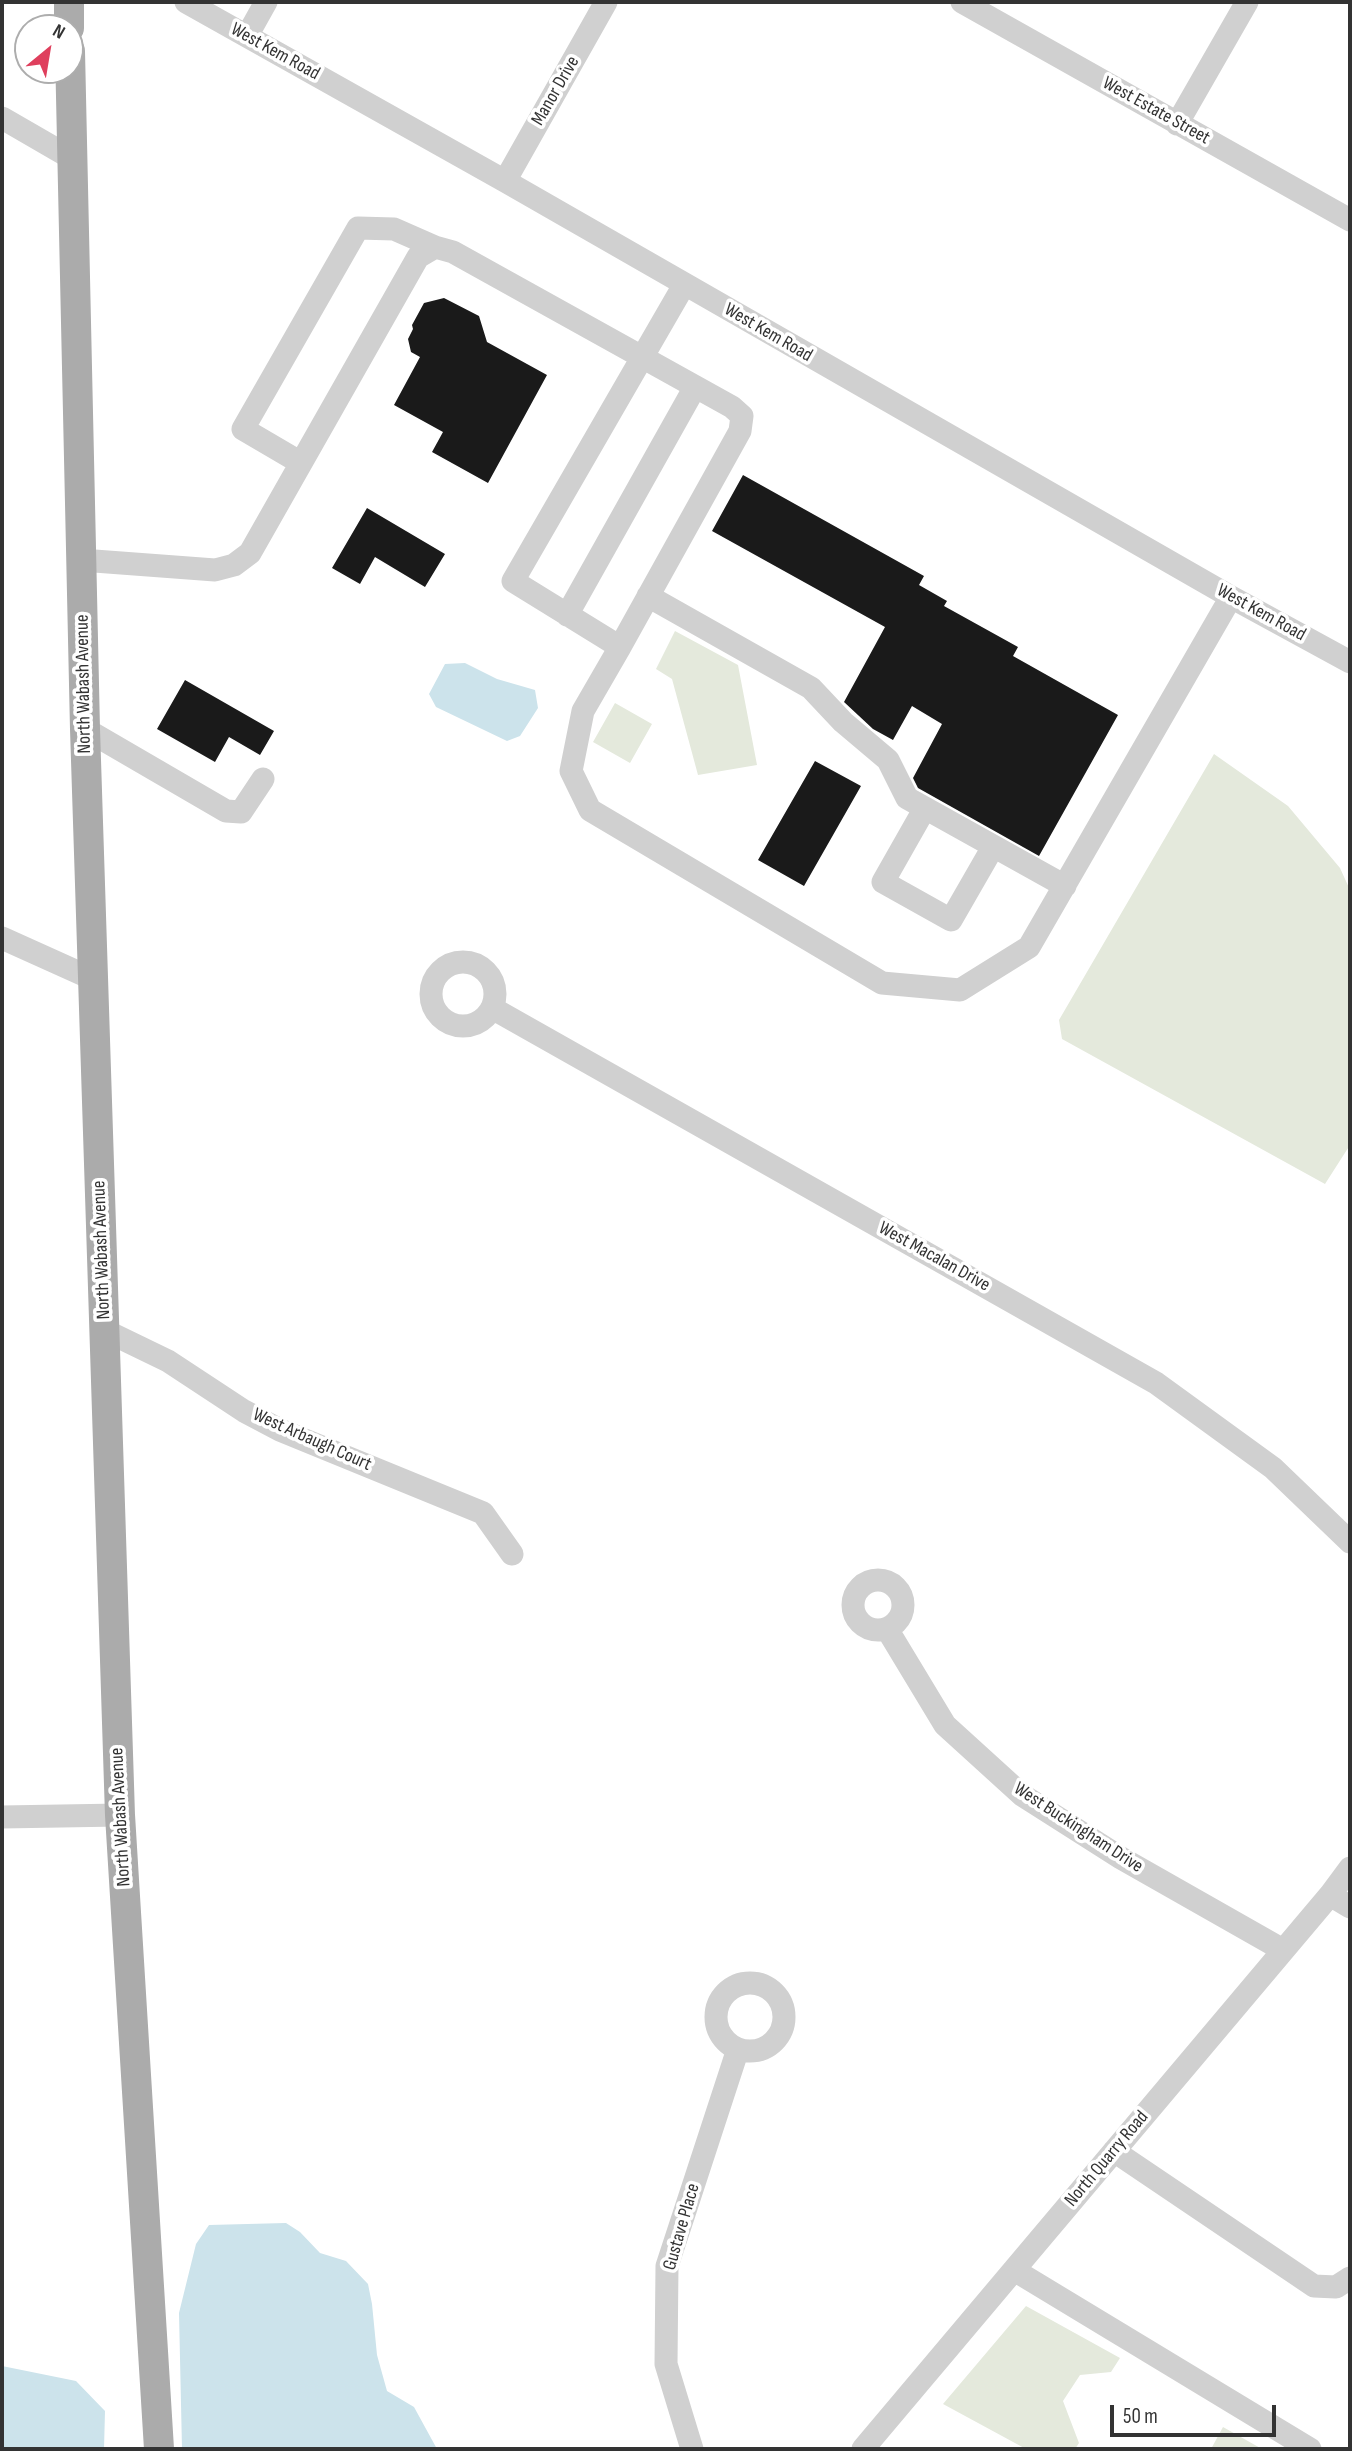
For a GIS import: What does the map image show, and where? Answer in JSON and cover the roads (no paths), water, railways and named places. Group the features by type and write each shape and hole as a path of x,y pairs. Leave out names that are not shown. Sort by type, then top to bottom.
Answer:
{"main road":[{"name":"North Wabash Avenue","path":"71,84 85,729 120,1815 159,2449"}],"street":[{"name":"West Kem Road","path":"186,2 505,181 1231,597 1350,662"},
{"path":"247,36 265,2"},
{"name":"Manor Drive","path":"505,181 606,2"},
{"name":"West Estate Street","path":"962,2 1350,220"},
{"path":"1177,124 1247,2"},
{"path":"2,118 73,159"},
{"path":"301,463 243,429 358,228 394,229 453,253 732,407 741,416 740,431 583,711 571,771 590,810 882,983 960,990 1030,947 1231,597"},
{"path":"81,560 215,570 234,565 250,553 418,257 435,247"},
{"path":"620,647 513,581 684,285"},
{"path":"568,615 695,387"},
{"path":"648,596 811,688 843,722 888,760 907,798 1065,886"},
{"path":"85,729 226,811 241,812 263,779"},
{"path":"925,808 883,882 951,920 993,847"},
{"path":"2,939 93,979"},
{"name":"West Macalan Drive","path":"492,1008 1156,1383 1273,1468 1350,1542"},
{"name":"West Arbaugh Court","path":"104,1329 168,1361 244,1411 280,1430 483,1513 512,1554"},
{"name":"West Buckingham Drive","path":"887,1629 945,1725 1022,1796 1121,1858 1283,1950"},
{"path":"2,1817 120,1815"},
{"name":"North Quarry Road","path":"863,2449 1350,1868"},
{"path":"1330,1895 1350,1907"},
{"name":"Gustave Place","path":"692,2449 667,2364 667,2266 738,2049"},
{"path":"1114,2151 1314,2286 1336,2287 1350,2278"},
{"path":"1014,2270 1310,2449"}],"water":[{"path":"465,663 497,679 535,690 538,708 520,736 507,741 436,707 429,694 445,664"},
{"path":"286,2223 300,2232 320,2253 346,2261 368,2284 377,2355 387,2391 414,2407 437,2449 182,2449 179,2313 196,2244 209,2225"},
{"path":"2,2366 76,2381 105,2411 104,2449 2,2449"}]}
